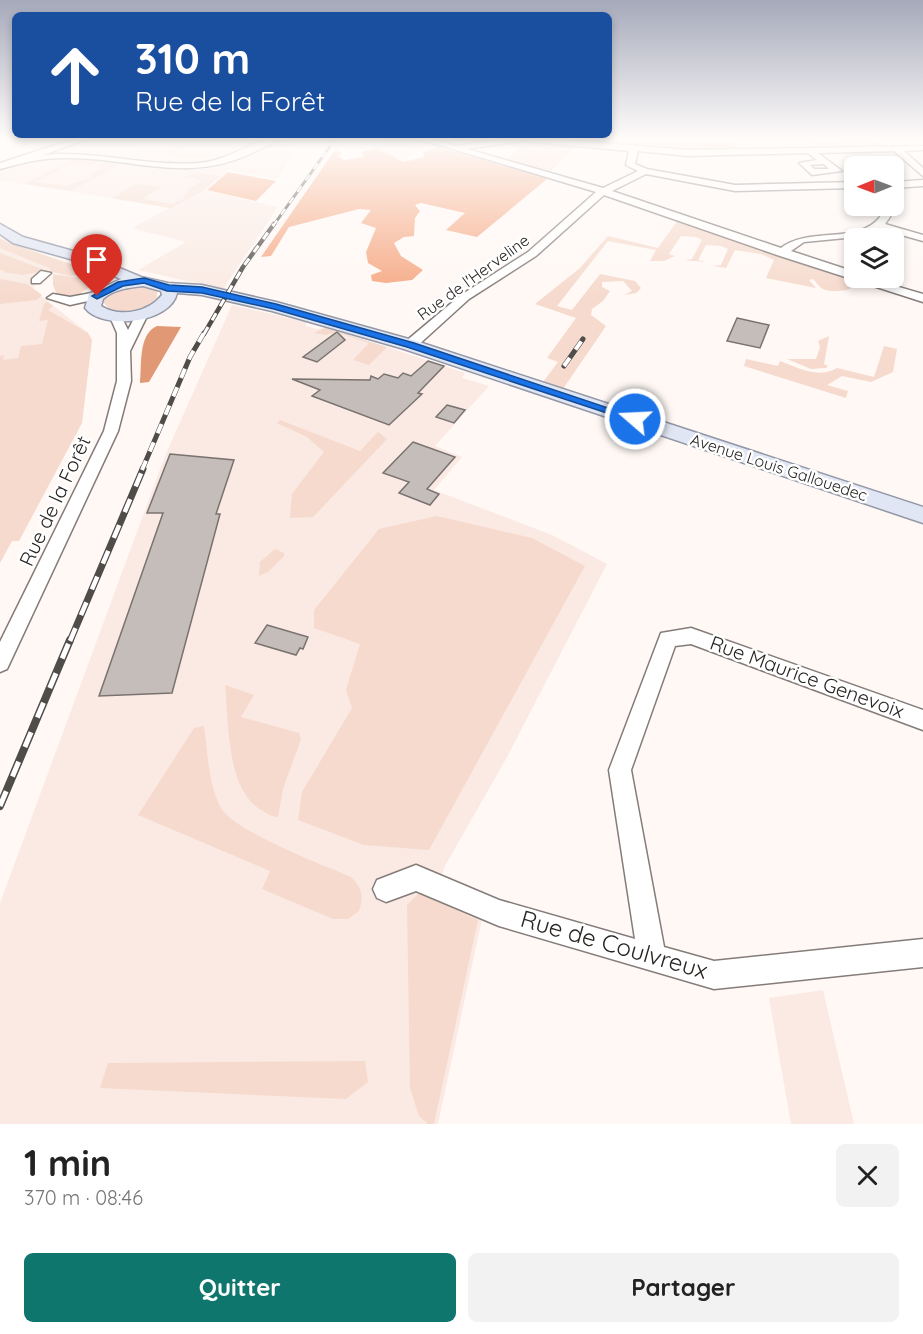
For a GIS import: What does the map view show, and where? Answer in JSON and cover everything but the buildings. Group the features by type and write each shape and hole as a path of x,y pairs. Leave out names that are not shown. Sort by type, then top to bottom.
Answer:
{"main road":[{"path":"0,228 18,240 86,259 138,281 154,282 166,295 142,314 116,317 105,315 99,298"},
{"path":"62,253 100,270 109,282 99,298"},
{"path":"99,298 138,281"},
{"name":"Avenue Louis Gallouedec","path":"166,295 222,295 276,307 410,345 923,515"}],"street":[{"path":"602,191 844,273"},
{"name":"Rue de l'Herveline","path":"410,345 438,318 465,297 532,254 602,191"},
{"path":"781,253 801,240 843,237 878,225 885,216"},
{"path":"878,225 923,238"},
{"path":"892,288 923,298"},
{"name":"Rue de la Forêt","path":"125,351 142,314"},
{"name":"Rue de la Forêt","path":"0,663 111,431 124,381 123,333 116,317"},
{"name":"Rue Maurice Genevoix","path":"652,958 620,770 668,639 691,636 923,720"},
{"name":"Rue de Coulvreux","path":"386,889 416,878 499,913 714,975 923,953"}],"shaded area":[{"path":"63,190 206,190 278,207 223,289 138,270 186,242 132,228 169,208"},
{"path":"125,190 155,190 142,199 173,204 185,198 184,195 189,192 187,190 204,190 171,208 112,198"},
{"path":"209,190 267,190 256,201"},
{"path":"307,190 533,190 477,237 446,230 465,213 421,203 415,205 420,211 415,218 414,236 404,237 394,243 401,256 423,270 412,280 386,283 372,281 371,275 382,271 368,263 366,252 376,228 361,223 371,210 359,209 289,227 271,256 261,257"},
{"path":"677,221 844,277 844,288 853,288 833,291 822,288 813,279 809,280 816,288 766,278 774,260 761,254 735,250 726,268 713,266 721,265 728,249 721,246 706,245 698,260 705,262 684,260 692,259 702,240 696,237 681,236 669,254 675,256 664,261 650,261 656,250 608,241 557,306 572,310 600,274 635,281 641,288 636,293 624,295 632,291 623,281 602,282 602,287 610,291 603,301 592,309 591,315 606,326 563,389 543,382 558,362 547,358 576,318 535,304 580,268 608,236 658,248"},
{"path":"0,238 72,266 46,272 32,289 88,333 92,340 0,372"},
{"path":"0,238 83,268 87,275 70,276 52,272 49,268 0,248"},
{"path":"0,253 42,269 42,271 23,275 3,272 5,270 0,270"},
{"path":"53,274 88,276 93,284 75,298 57,295 53,285"},
{"path":"0,279 27,284 42,295 37,300 0,304"},
{"path":"139,286 157,291 157,299 145,307 122,312 109,308 104,303 104,299 121,288"},
{"path":"47,302 53,306 48,310 88,333 92,340 82,423 19,541 12,541 0,563 0,356 4,355 3,360 18,358 21,346 42,344 48,320 39,321 44,304"},
{"path":"232,305 306,322 306,326 317,329 325,328 387,347 465,373 462,378 489,386 435,446 462,457 434,490 552,535 607,564 507,757 445,866 434,898 482,919 438,1124 0,1124 0,903 165,456"},
{"path":"157,326 181,327 149,382 140,383 144,343 151,330"},
{"path":"325,328 387,347 369,365 353,360 369,343 336,332 326,335 314,333"},
{"path":"829,336 824,364 828,366 826,368 811,369 787,359 816,359 820,347 818,341"},
{"path":"884,346 897,349 893,372 871,382 842,376 827,385 848,391 846,398 744,366 746,359 778,366 780,361 808,371 823,373 837,368 874,377"},
{"path":"280,420 360,451 378,432 387,439 313,517 290,518 292,494 324,452 307,437 277,423"},
{"path":"437,516 532,538 585,566 429,850 364,845 298,820 302,792 352,708 346,690 360,644 314,628 314,610 379,529"},
{"path":"275,549 284,553 284,556 268,572 259,576 260,562"},
{"path":"225,685 254,695 241,717 299,733 301,739 283,789 278,817 261,810 241,787 231,754"},
{"path":"204,726 211,779 221,808 229,817 261,837 351,877 361,892 359,911 348,919 333,919 262,889 270,871 138,815 194,728"},
{"path":"419,893 478,920 434,1124 428,1124 419,1116 410,1088 407,905"},
{"path":"823,990 854,1124 791,1124 769,998"},
{"path":"365,1061 368,1082 346,1099 100,1088 108,1063"}],"railway":[{"path":"273,226 298,190"},
{"path":"204,334 243,267 274,224"},
{"path":"142,470 190,357 204,333"},
{"path":"564,366 583,339"},
{"path":"70,641 143,469"},
{"path":"0,806 70,640"}],"route":[{"path":"97,296 106,289 132,281 154,282 167,288 202,290 322,319 400,344 410,345 635,419"}]}
